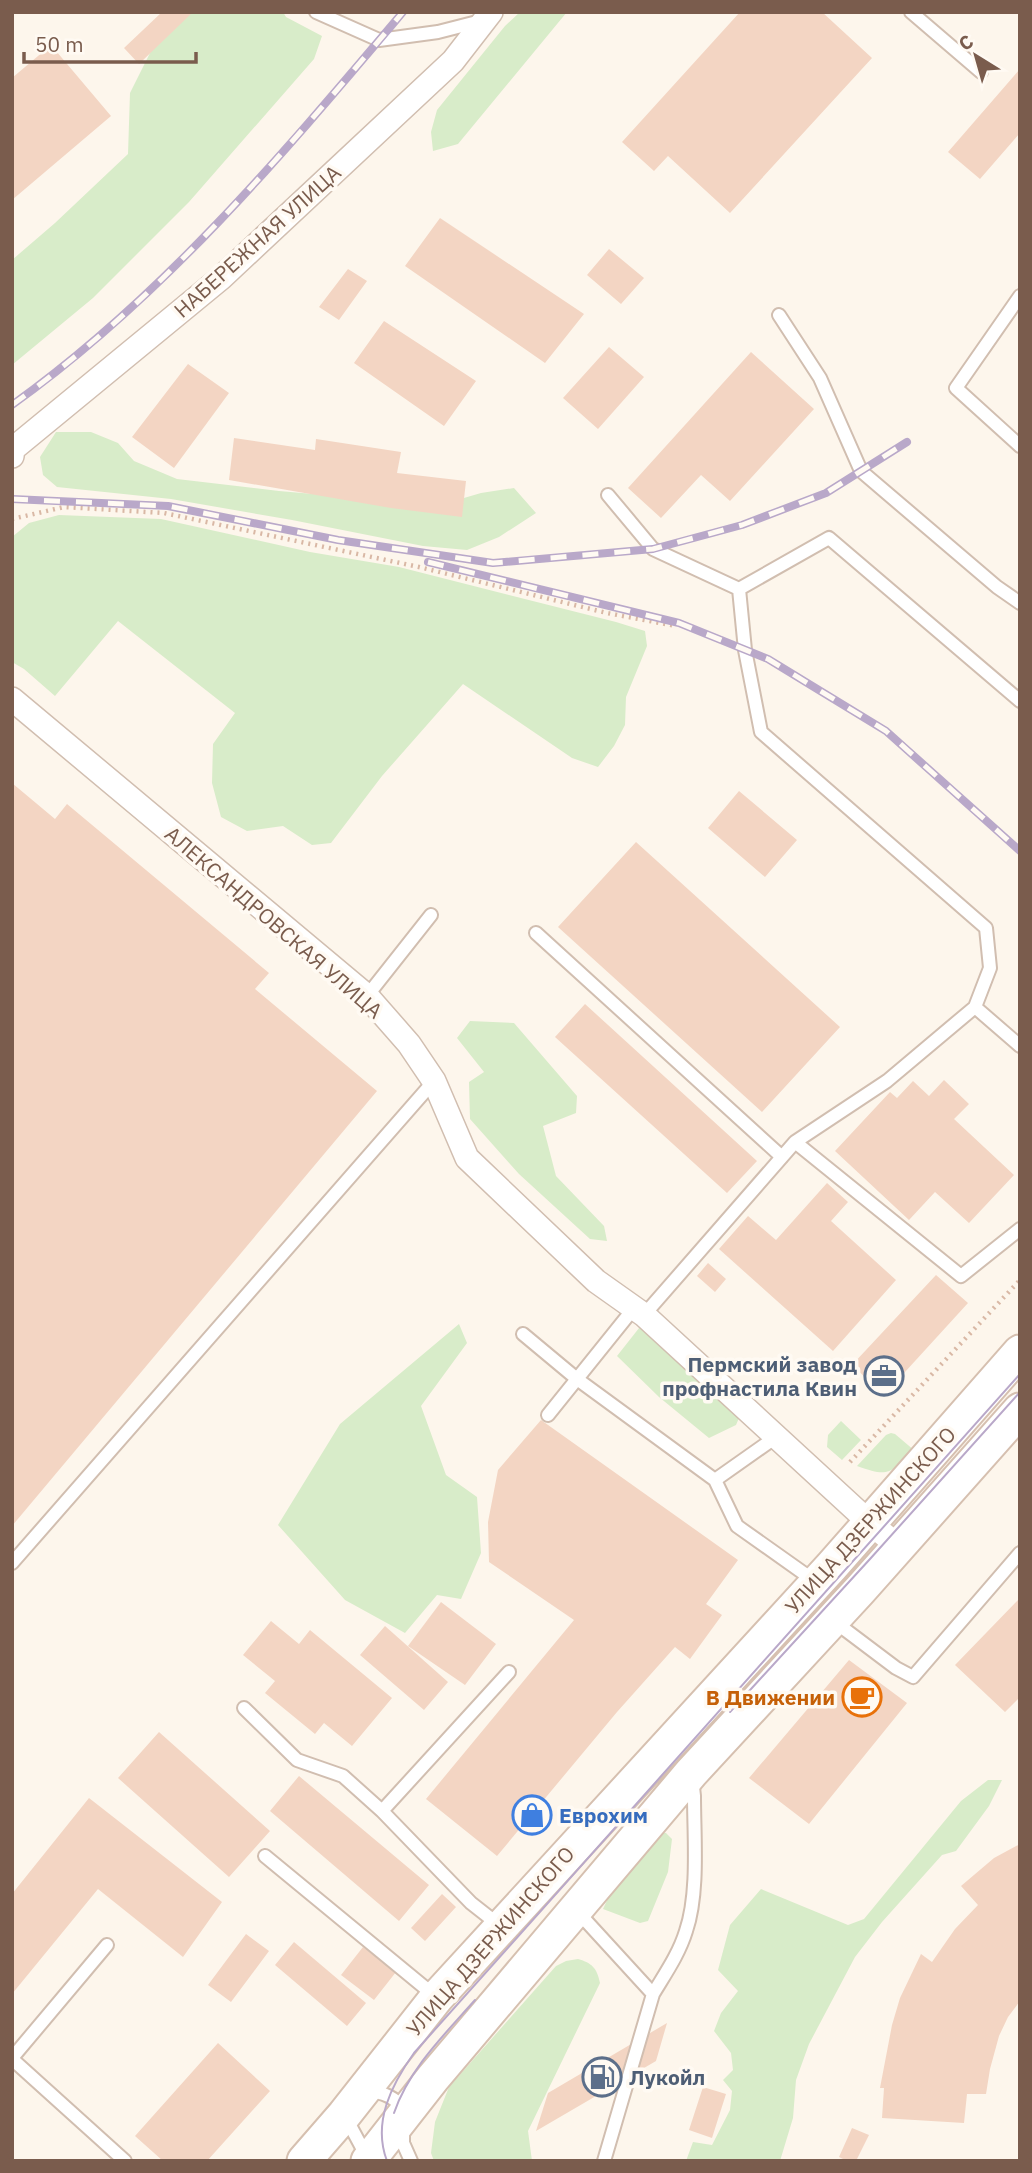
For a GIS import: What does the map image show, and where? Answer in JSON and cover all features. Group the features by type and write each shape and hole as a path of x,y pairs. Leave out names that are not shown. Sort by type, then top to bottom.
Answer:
{"main road":[{"name":"УЛИЦА ДЗЕРЖИНСКОГО","path":"304,2161 436,1997 870,1523 1020,1352"},
{"name":"УЛИЦА ДЗЕРЖИНСКОГО","path":"369,2161 406,2112 691,1773 1020,1410"}],"street":[{"name":"НАБЕРЕЖНАЯ УЛИЦА","path":"12,456 13,449 221,278 453,61 488,16"},
{"name":"АЛЕКСАНДРОВСКАЯ УЛИЦА","path":"12,699 367,996 409,1044 434,1082 467,1158 596,1280 639,1312 898,1546"}],"lane":[{"path":"316,12 379,40 438,32 488,16"},
{"path":"911,12 981,72"},
{"path":"1020,296 956,388 1020,446"},
{"path":"779,315 820,378 861,471 997,587 1020,603"},
{"path":"608,495 653,549 739,589"},
{"path":"739,589 830,538 1020,701"},
{"path":"548,1415 577,1379 795,1142 887,1081 975,1007 990,968 986,928 761,732 745,650 739,589"},
{"path":"367,996 430,915"},
{"path":"536,933 782,1157"},
{"path":"975,1007 1020,1046"},
{"path":"12,1563 434,1082"},
{"path":"795,1142 961,1276 1020,1229"},
{"path":"523,1334 577,1379 715,1480 737,1526 816,1582"},
{"path":"715,1480 776,1437"},
{"path":"831,1620 896,1668 913,1677 1020,1553"},
{"path":"382,1811 509,1672"},
{"path":"244,1708 297,1760 343,1776 382,1811 471,1903 500,1925"},
{"path":"604,2161 653,1994 677,1953 693,1904 694,1796 691,1773"},
{"path":"265,1856 436,1997"},
{"path":"575,1909 653,1994"},
{"path":"107,1945 12,2059 125,2161"},
{"path":"369,2161 353,2103 378,2092 398,2102 406,2112 403,2143 411,2161"}],"path":[{"path":"12,519 64,507 164,513 419,567 607,613 676,626"},
{"path":"850,1462 1020,1280"}],"green space":[{"path":"184,12 283,12 286,17 322,36 314,59 189,202 93,298 12,365 12,260 128,154 130,93 160,33"},
{"path":"520,12 567,12 458,144 433,151 431,132 437,110 505,26"},
{"path":"56,432 91,432 118,443 134,461 177,479 440,505 481,493 514,488 536,513 499,537 467,550 423,546 171,499 57,487 43,475 40,457"},
{"path":"59,515 161,519 310,552 399,567 645,631 647,646 626,697 625,725 614,746 598,767 572,758 463,684 382,776 331,843 312,845 283,826 247,831 221,817 212,783 213,744 235,713 118,621 55,696 12,662 12,537 29,523"},
{"path":"470,1021 514,1023 577,1096 576,1113 543,1126 556,1176 604,1226 607,1241 590,1239 519,1174 470,1119 469,1082 484,1072 457,1038"},
{"path":"643,1323 739,1418 736,1425 709,1438 659,1397 617,1356"},
{"path":"459,1324 467,1343 421,1406 446,1475 477,1497 481,1553 461,1599 437,1595 405,1633 345,1600 278,1525 340,1424"},
{"path":"841,1421 861,1440 842,1460 827,1447 828,1435"},
{"path":"891,1433 915,1451 889,1471 876,1472 857,1466 886,1435"},
{"path":"988,1780 1002,1780 989,1806 956,1851 942,1855 882,1922 855,1957 809,2044 796,2080 793,2118 780,2161 686,2161 693,2142 712,2145 730,2110 732,2091 723,2080 733,2070 731,2053 714,2031 721,2013 738,1991 718,1970 730,1925 761,1889 848,1925 864,1919 961,1801"},
{"path":"659,1832 666,1833 672,1839 668,1872 648,1921 640,1923 603,1909 611,1892"},
{"path":"578,1959 593,1967 600,1983 528,2131 532,2161 434,2161 431,2153 435,2122 449,2087 556,1966"}],"building":[{"path":"162,12 193,12 139,64 124,48"},
{"path":"740,12 822,12 872,58 730,213 668,156 654,171 622,142"},
{"path":"51,45 111,116 12,200 12,78"},
{"path":"1020,69 1020,133 980,179 948,152"},
{"path":"440,218 584,314 545,363 405,266"},
{"path":"609,249 644,278 621,304 587,275"},
{"path":"348,269 367,281 339,320 319,307"},
{"path":"384,321 476,381 444,426 354,363"},
{"path":"609,347 644,377 598,429 563,398"},
{"path":"751,352 814,409 730,501 701,475 661,518 628,488"},
{"path":"188,364 229,393 174,468 132,437"},
{"path":"234,438 315,450 316,439 401,452 397,473 466,481 462,517 391,508 229,480"},
{"path":"12,783 55,819 67,804 269,973 255,989 377,1091 12,1526"},
{"path":"739,791 797,840 765,877 708,828"},
{"path":"636,842 840,1027 762,1112 558,927"},
{"path":"585,1004 757,1161 727,1193 555,1037"},
{"path":"944,1080 969,1104 954,1119 1014,1175 969,1223 935,1192 909,1220 835,1151 890,1092 897,1098 913,1081 929,1096"},
{"path":"827,1183 848,1202 831,1221 896,1280 833,1351 719,1249 748,1216 776,1240"},
{"path":"708,1263 726,1279 715,1292 697,1276"},
{"path":"936,1275 968,1303 884,1395 852,1365"},
{"path":"541,1420 738,1560 706,1604 722,1615 690,1659 675,1647 497,1856 426,1799 574,1620 489,1562 488,1522 498,1470"},
{"path":"1020,1598 1020,1697 1005,1712 955,1665"},
{"path":"441,1602 496,1644 465,1685 408,1646"},
{"path":"271,1621 299,1644 310,1630 392,1698 352,1746 324,1723 315,1734 265,1693 275,1681 243,1655"},
{"path":"385,1626 448,1682 424,1710 360,1655"},
{"path":"849,1660 907,1703 809,1824 749,1778"},
{"path":"159,1732 270,1831 229,1877 118,1778"},
{"path":"299,1776 429,1885 399,1921 270,1811"},
{"path":"89,1798 222,1902 183,1957 98,1889 12,1994 12,1894"},
{"path":"1020,1844 1020,2001 999,2036 986,2094 967,2094 964,2123 882,2118 884,2088 880,2088 892,2025 900,1998 921,1954 932,1962 955,1929 978,1905 961,1886 994,1858"},
{"path":"442,1894 456,1907 425,1941 411,1928"},
{"path":"246,1934 269,1951 231,2002 208,1985"},
{"path":"294,1942 366,2003 347,2026 275,1965"},
{"path":"363,1947 396,1972 374,2000 341,1975"},
{"name":"Лукойл","path":"667,2023 656,2061 536,2131 548,2093"},
{"path":"218,2043 270,2091 207,2161 163,2161 135,2136"},
{"path":"703,2087 726,2094 712,2138 689,2130"},
{"path":"852,2128 869,2135 856,2161 847,2161 839,2157"}],"tram line":[{"path":"387,2161 383,2146 383,2118 398,2077 414,2053 1020,1374"},
{"path":"730,1712 1020,1392"},
{"path":"394,2113 418,2067 475,2000"}],"railway":[{"path":"12,405 68,363 171,270 267,170 403,12"},
{"path":"12,499 168,506 338,540 493,563 653,549 742,525 826,493 907,442"},
{"path":"428,562 679,623 768,659 886,731 1020,851"}],"place":[{"name":"Пермский завод профнастила Квин","path":"884,1376"},
{"name":"В Движении","path":"862,1697"},
{"name":"Еврохим","path":"532,1815"},
{"name":"Лукойл","path":"602,2077"}]}
